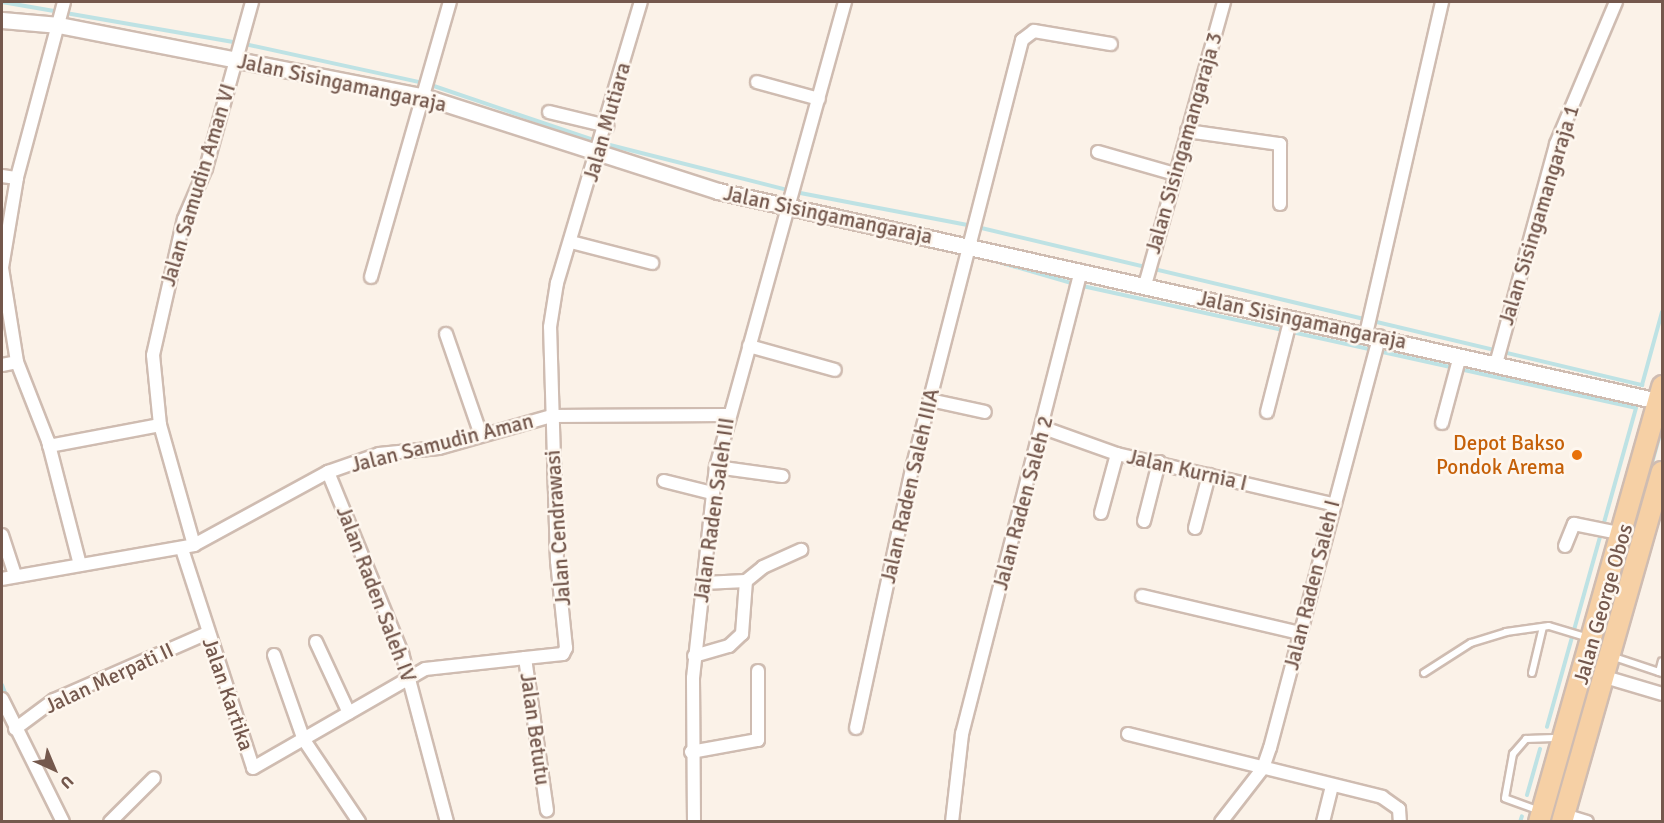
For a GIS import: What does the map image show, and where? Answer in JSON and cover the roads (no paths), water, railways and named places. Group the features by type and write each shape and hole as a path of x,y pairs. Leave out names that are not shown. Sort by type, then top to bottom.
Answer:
{"main road":[{"name":"Jalan George Obos","path":"1541,816 1625,526 1660,393"},
{"name":"Jalan George Obos","path":"1563,818 1662,472"},
{"path":"1625,526 1648,522"}],"street":[{"path":"64,2 17,178 2,268 17,362 49,446 80,565"},
{"name":"Jalan Samudin Aman VI","path":"188,547 160,425 153,382 156,331 184,219 206,168 252,2"},
{"path":"371,277 425,97 450,2"},
{"name":"Jalan Mutiara","path":"550,327 571,242 607,126 640,2"},
{"name":"Jalan Raden Saleh III","path":"694,822 691,752 694,656 716,468 726,415 791,208 845,2"},
{"name":"Jalan Sisingamangaraja 3","path":"1145,285 1224,2"},
{"path":"1373,335 1442,2"},
{"name":"Jalan Sisingamangaraja 1","path":"1496,364 1556,144 1616,2"},
{"name":"Jalan Sisingamangaraja","path":"2,20 59,25 425,97 598,156 791,208 968,244 1496,364 1660,393"},
{"name":"Jalan Raden Saleh IIIA","path":"856,728 930,400 968,244 1026,33 1111,44"},
{"path":"757,82 819,99"},
{"path":"549,112 607,126"},
{"path":"1187,131 1282,145 1281,204"},
{"path":"1098,152 1175,174"},
{"path":"2,176 17,178"},
{"path":"571,242 652,262"},
{"name":"Jalan Raden Saleh 2","path":"952,822 962,735 1044,428 1081,271"},
{"path":"1267,412 1291,318"},
{"name":"Jalan Cendrawasi","path":"525,658 562,654 566,648 551,416 550,327"},
{"path":"446,334 480,432"},
{"name":"Jalan Raden Saleh I","path":"1221,822 1263,768 1300,633 1373,335"},
{"path":"749,346 835,370"},
{"path":"1442,423 1460,356"},
{"path":"2,365 17,362"},
{"path":"930,400 985,412"},
{"name":"Jalan Samudin Aman","path":"2,579 188,547 328,472 379,454 439,448 480,432 551,416 726,415"},
{"path":"49,446 160,425"},
{"name":"Jalan Kurnia I","path":"1044,428 1117,454 1332,504"},
{"path":"1101,513 1117,454"},
{"path":"1144,521 1158,462"},
{"path":"716,468 782,476"},
{"name":"Jalan Raden Saleh IV","path":"328,472 410,677 447,822"},
{"path":"1196,528 1209,475"},
{"path":"664,481 712,493"},
{"path":"1564,546 1574,524 1625,526"},
{"path":"2,535 15,575"},
{"name":"Jalan Kartika","path":"188,547 207,633 252,767 304,740 410,677"},
{"path":"703,583 746,581 763,567 801,550"},
{"path":"694,656 738,639 746,581"},
{"path":"1142,596 1300,633"},
{"name":"Jalan Merpati II","path":"15,729 54,700 207,633"},
{"path":"316,642 349,713"},
{"path":"274,655 304,740 358,822"},
{"name":"Jalan Betutu","path":"410,677 425,669 525,658 547,810"},
{"path":"691,752 758,740 758,671"},
{"path":"1605,677 1662,694"},
{"path":"2,699 63,822"},
{"path":"1128,734 1392,801 1400,822"},
{"path":"110,822 154,778"},
{"path":"1323,822 1332,786"},
{"path":"1563,818 1587,822"}],"lane":[{"path":"1424,673 1485,637 1543,627 1593,639"},
{"path":"1532,673 1543,627"},
{"path":"1611,656 1661,672 1662,661"},
{"path":"1541,816 1504,798 1513,754 1526,739 1564,738"}],"waterway":[{"path":"2,2 240,43 428,84 602,143 795,192 973,226 1642,385 1662,312"},
{"path":"491,126 653,178"},
{"path":"992,260 1078,285 1636,408 1547,727"},
{"path":"1559,796 1662,427"},
{"path":"2,685 7,698"},
{"path":"13,734 56,822"},
{"path":"1527,795 1540,749"},
{"path":"1520,822 1522,816"}],"place":[{"name":"Depot Bakso Pondok Arema","path":"1577,455"}]}
